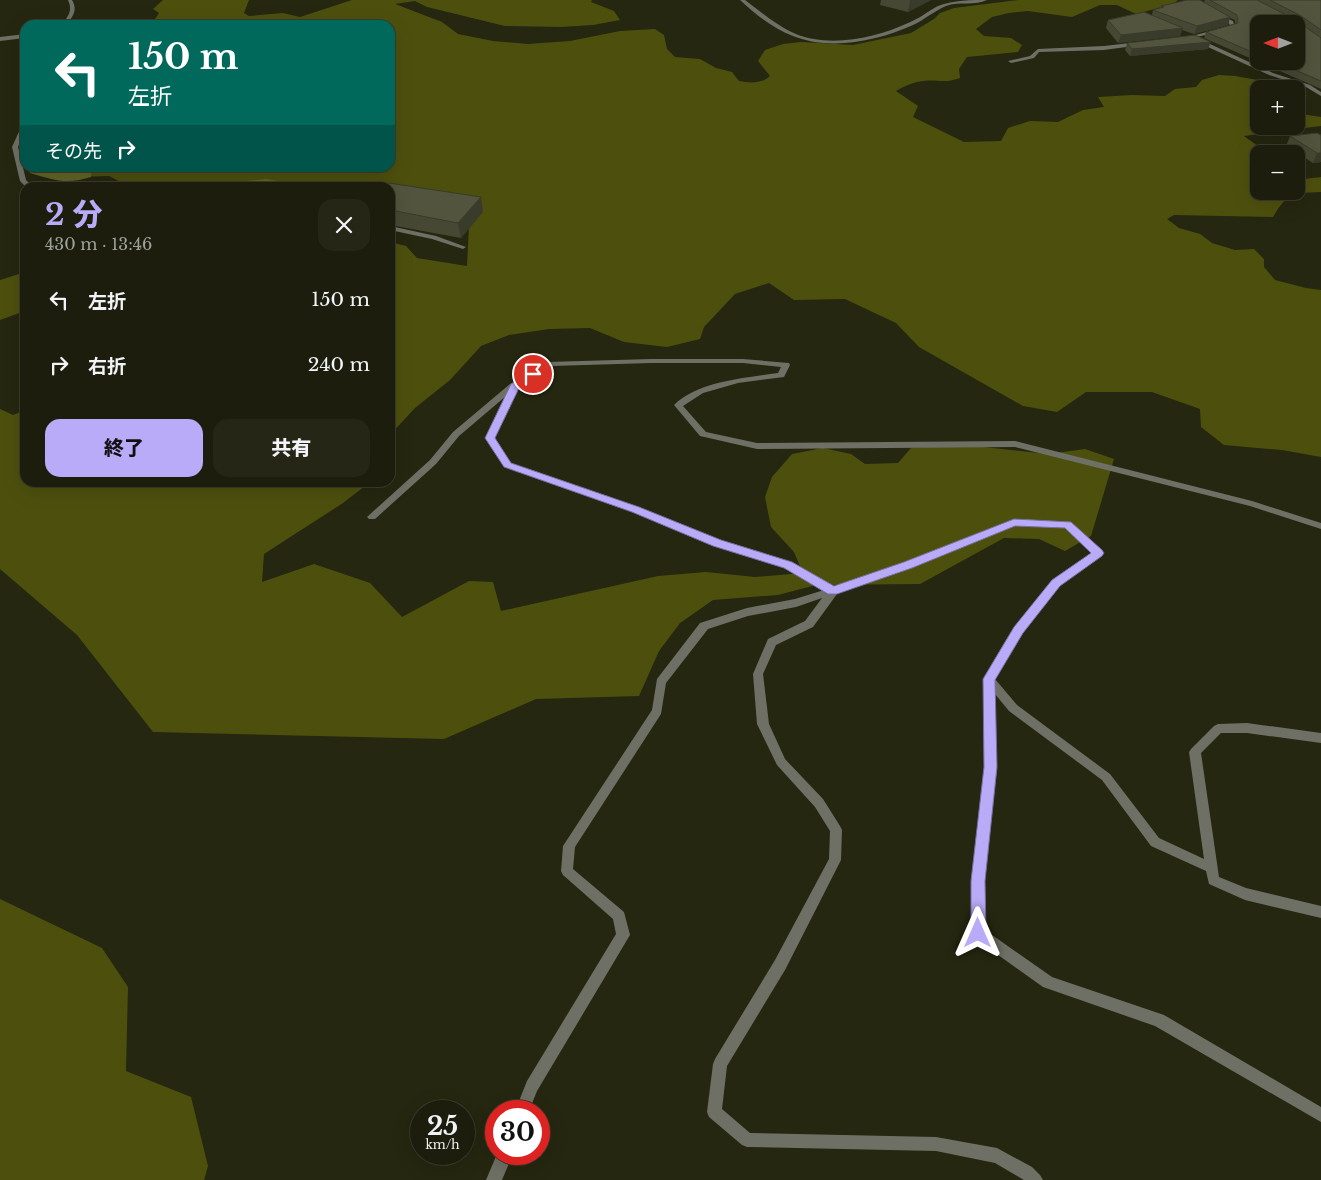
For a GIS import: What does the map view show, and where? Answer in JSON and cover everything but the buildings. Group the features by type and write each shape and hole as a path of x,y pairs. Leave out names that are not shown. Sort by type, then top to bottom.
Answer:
{"street":[{"path":"68,20 71,17 74,6 70,0"},
{"path":"742,0 785,30 803,38 830,42 889,32 911,24 950,3"},
{"path":"938,0 950,3 985,0"},
{"path":"1184,40 1234,27 1231,22 1214,13"},
{"path":"1180,34 1194,38 1271,74 1308,86 1321,94"},
{"path":"0,39 20,37"},
{"path":"1011,62 1032,57 1038,51 1144,44"},
{"path":"20,136 15,147 20,168"},
{"path":"395,229 434,237 462,247"},
{"path":"372,517 433,462 456,434 516,384 550,364 743,361 786,365 781,375 738,381 700,390 678,405 703,434 757,446 1015,444 1252,504 1321,526"},
{"path":"516,384 490,438 508,465 635,510 717,543 788,565 832,591"},
{"path":"526,1100 532,1086 623,935 619,916 567,871 569,846 657,711 661,682 704,626 747,612 796,602 832,591 908,565 1014,522 1068,524 1098,553 1056,583 1019,630 989,679 991,767 978,881 978,933 1048,982 1160,1020 1321,1115"},
{"path":"832,591 809,624 772,642 758,674 763,724 781,762 819,803 836,830 835,860 780,965 720,1064 714,1112 746,1140 936,1144 997,1156 1026,1172 1034,1180"},
{"path":"989,679 1013,708 1106,776 1155,842 1211,868"},
{"path":"1321,738 1247,728 1218,729 1195,752 1213,880 1245,894 1321,912"},
{"path":"494,1180 500,1165"}],"shaded area":[{"path":"163,0 249,0 244,13 249,16 283,13 300,17 352,0 592,0 591,2 614,11 620,20 593,25 561,27 505,26 427,7 415,1 395,4 442,22 458,34 493,41 528,44 570,41 620,31 655,29 664,35 667,49 675,57 700,59 716,68 732,72 739,81 759,82 770,76 758,61 765,50 783,44 801,42 853,45 911,33 934,19 940,13 954,8 1019,0 1178,0 1173,4 1136,14 1117,5 1100,5 1072,17 1028,11 992,17 976,29 984,36 1011,38 1022,45 1018,52 967,57 959,69 960,78 949,81 928,81 909,84 896,91 918,106 913,117 964,142 1001,141 1008,128 1030,121 1058,122 1083,110 1104,107 1098,97 1165,96 1175,89 1196,87 1202,80 1219,75 1258,80 1250,80 1250,135 1252,135 1244,136 1256,145 1250,145 1250,200 1286,200 1273,217 1174,215 1167,219 1179,228 1200,234 1212,243 1235,250 1254,249 1264,259 1264,267 1275,280 1321,290 1321,457 1282,450 1224,445 1201,427 1200,409 1152,392 1086,392 1057,412 1023,406 919,347 896,323 845,299 794,300 769,283 735,294 704,327 700,339 667,347 624,342 590,328 549,329 509,335 481,346 450,380 415,408 395,430 395,243 406,246 417,258 467,266 470,204 395,189 395,182 120,182 109,176 76,177 77,172 395,172 395,20 150,20 155,19 159,13 153,9"},
{"path":"1305,114 1321,117 1321,126 1305,128"},
{"path":"91,172 91,177 74,181 60,181 30,173"},
{"path":"1321,177 1321,192 1305,193 1305,179"},
{"path":"266,179 284,182 235,182"},
{"path":"20,274 20,313 0,320 0,280"},
{"path":"0,409 13,415 20,412 20,487 364,487 343,503 264,554 262,582 314,564 370,583 402,617 469,581 493,582 501,611 658,576 706,572 755,577 803,573 794,552 771,527 765,497 772,477 792,454 823,448 851,454 865,464 898,463 911,448 965,445 1048,454 1085,449 1114,459 1091,536 1065,551 1039,539 1004,538 920,584 816,585 778,595 713,600 680,623 659,651 639,696 536,699 444,739 153,732 77,635 0,569"},
{"path":"0,899 102,948 128,987 126,1071 191,1097 208,1166 204,1180 0,1180"}],"route":[{"path":"533,374 516,384 490,438 508,465 635,510 717,543 788,565 832,591 908,565 1014,522 1068,524 1098,553 1056,583 1019,630 989,679 991,767 978,881 978,933"}]}
